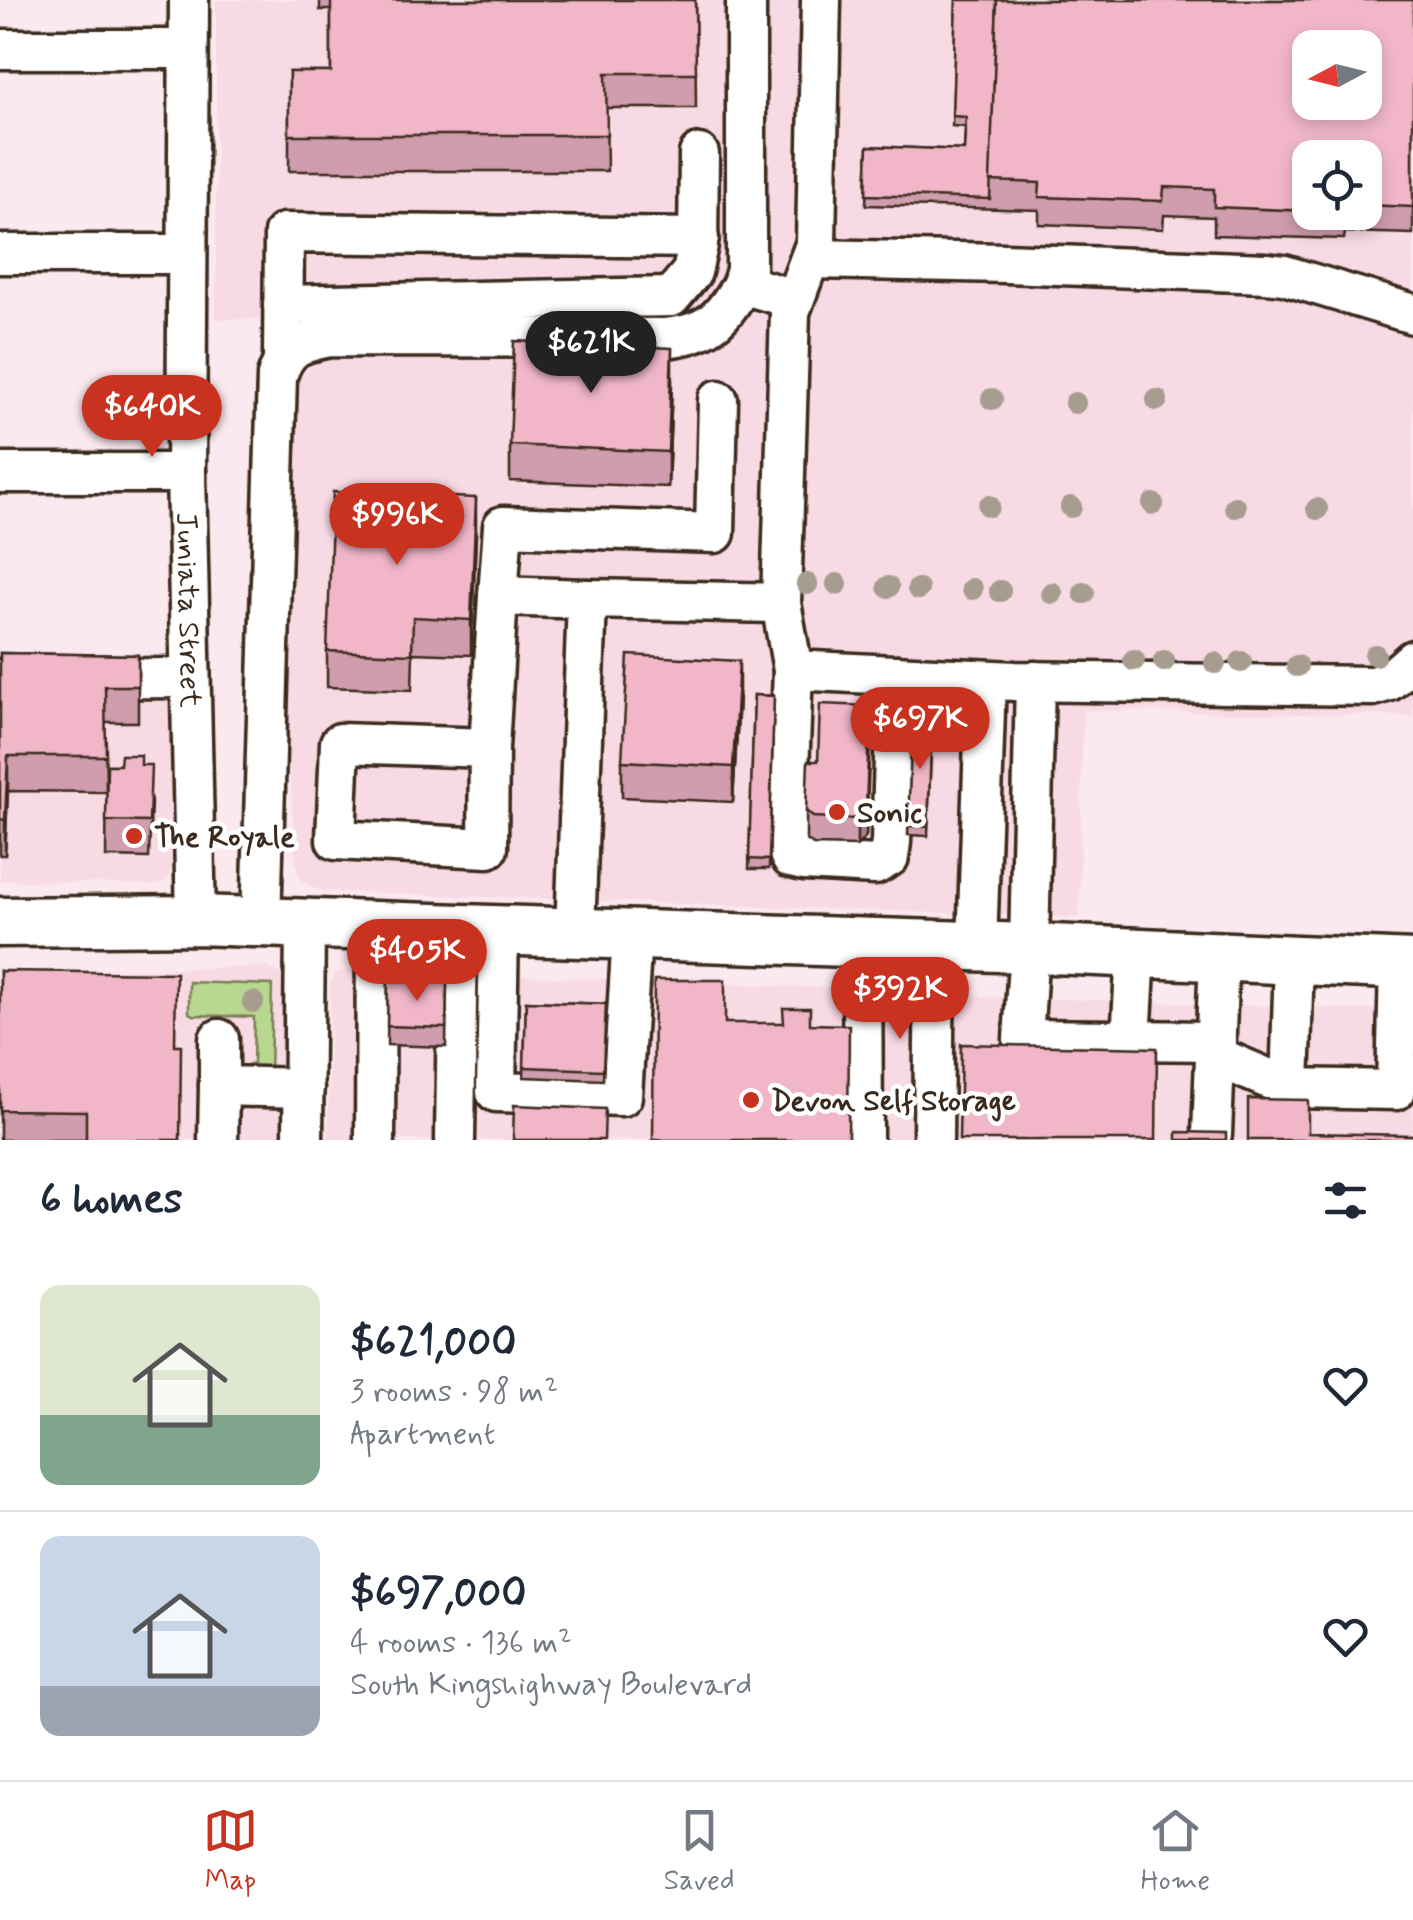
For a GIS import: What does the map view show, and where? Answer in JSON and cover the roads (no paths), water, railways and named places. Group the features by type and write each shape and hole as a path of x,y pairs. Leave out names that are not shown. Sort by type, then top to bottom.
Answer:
{"main road":[{"path":"0,922 196,920 956,945 1406,965"}],"street":[{"name":"Juniata Street","path":"189,0 186,474 196,920"},
{"path":"282,359 302,343 330,337 664,338 687,336 709,327 730,307 746,270 746,0"},
{"path":"821,0 816,242 790,312 781,603 793,670 786,847 791,858 875,865 889,857 897,691"},
{"path":"0,49 188,48"},
{"path":"283,305 671,297 692,272 698,238 699,154"},
{"path":"304,1140 304,1088 283,923 276,376 282,359 284,234 698,238"},
{"path":"0,254 187,254"},
{"path":"810,259 1266,272 1413,314"},
{"path":"742,284 794,299"},
{"path":"490,748 340,743 336,840 488,848 503,526 715,533 718,400"},
{"path":"0,473 186,474"},
{"path":"498,596 781,603"},
{"path":"575,933 587,599"},
{"path":"788,802 806,772 812,718 826,706 897,691 986,680 1373,686 1389,682 1413,660"},
{"path":"793,670 897,691"},
{"path":"0,680 190,678"},
{"path":"933,1140 986,680"},
{"path":"1035,681 1023,1039 1131,1040 1215,1048 1290,1088 1396,1090 1406,965"},
{"path":"375,1140 376,926"},
{"path":"479,930 496,1092 622,1096 632,935"},
{"path":"455,1140 479,930"},
{"path":"862,942 862,1140"},
{"path":"1131,1040 1136,952"},
{"path":"1212,1134 1219,956"},
{"path":"1290,1088 1294,960"},
{"path":"218,1140 219,1040"},
{"path":"218,1086 304,1088"}],"place":[{"name":"Sonic","path":"837,812"},
{"name":"The Royale","path":"134,836"},
{"name":"Devon Self Storage","path":"751,1100"}]}
